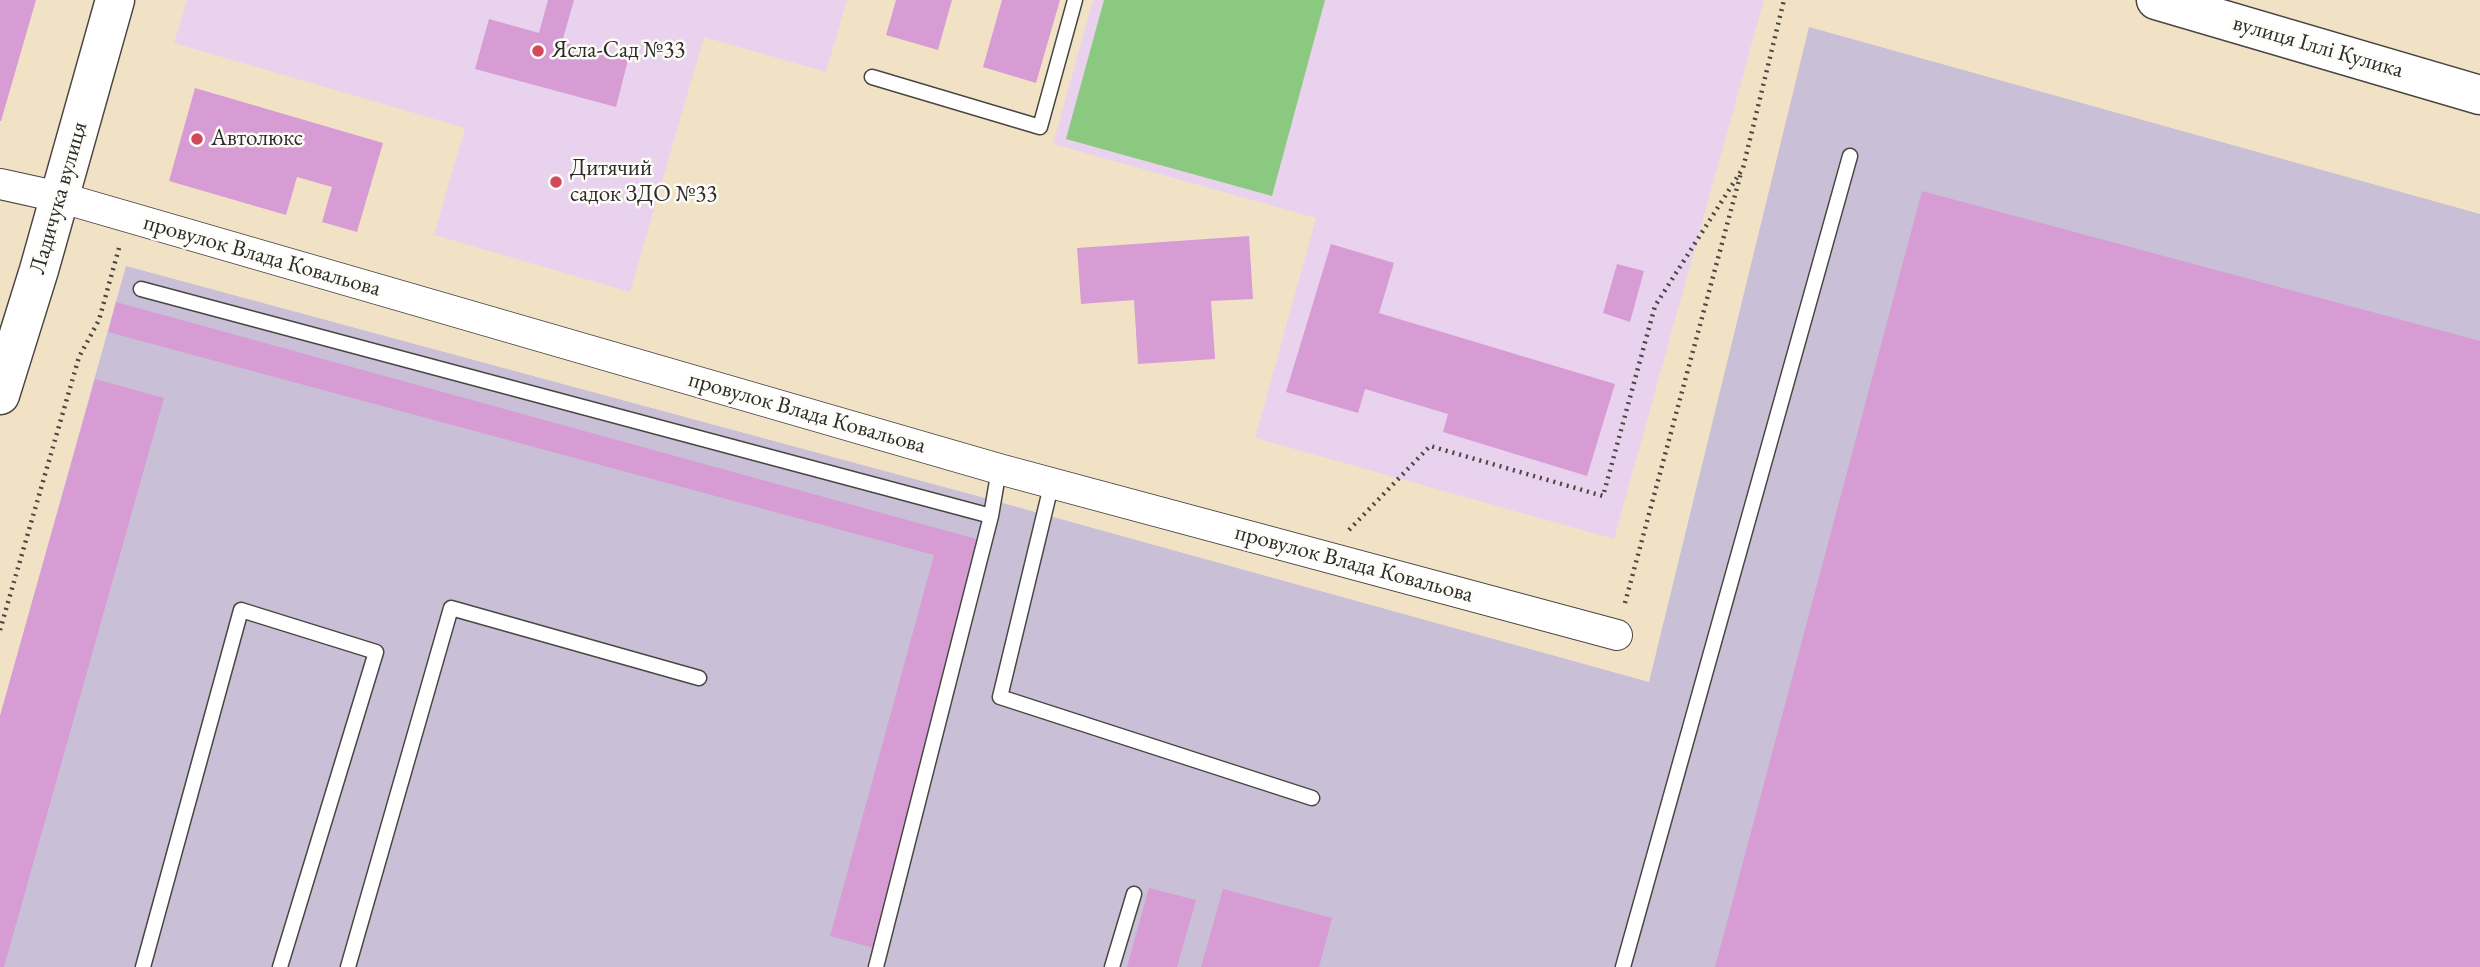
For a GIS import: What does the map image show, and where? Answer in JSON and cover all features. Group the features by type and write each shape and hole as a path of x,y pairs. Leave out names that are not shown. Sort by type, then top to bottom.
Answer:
{"street":[{"name":"Ладичука вулиця","path":"0,395 115,0"},
{"name":"вулиця Іллі Кулика","path":"2156,0 2480,95"},
{"name":"провулок Влада Ковальова","path":"0,184 59,197 999,469 1617,635"}],"lane":[{"path":"872,77 1040,127 1075,0"},
{"path":"1623,967 1850,156"},
{"path":"141,289 991,516"},
{"path":"876,967 991,516 999,469"},
{"path":"1052,482 1000,697 1312,798"},
{"path":"348,967 451,608 699,678"},
{"path":"143,967 241,610 376,652 280,967"},
{"path":"1112,967 1134,894"}],"path":[{"path":"1617,635 1742,168 1784,0"},
{"path":"1324,556 1430,446 1603,496 1655,306 1742,168"},
{"path":"0,630 79,357 99,320 127,217"}],"shaded area":[{"name":"Дитячий садок ЗДО №33","path":"187,0 847,0 826,72 704,37 630,292 434,235 465,128 174,43"},
{"path":"1093,0 1764,0 1614,539 1255,438 1316,218 1053,144"},
{"path":"1809,27 2480,214 2480,967 0,967 0,716 126,266 981,497 1649,682"}],"green space":[{"path":"1104,0 1325,0 1272,196 1066,139"}],"building":[{"path":"0,0 36,0 1,121 0,121"},
{"name":"Ясла-Сад №33","path":"548,0 574,0 562,42 628,60 616,107 475,69 489,19 539,33"},
{"path":"896,0 952,0 938,50 886,35"},
{"path":"1002,0 1060,0 1036,83 983,67"},
{"path":"195,88 383,143 357,232 322,222 332,187 297,177 286,215 169,181"},
{"path":"1922,191 2480,341 2480,967 1715,967"},
{"path":"1249,236 1253,299 1211,301 1215,359 1138,364 1134,300 1081,304 1077,248"},
{"path":"1331,244 1394,263 1379,313 1615,384 1587,476 1443,432 1448,414 1365,389 1358,413 1286,392"},
{"path":"1617,264 1644,271 1630,322 1603,313"},
{"path":"116,302 980,540 874,948 830,936 934,555 108,332"},
{"path":"95,379 164,398 4,967 0,967 0,716"},
{"path":"1149,888 1196,900 1177,967 1127,967"},
{"path":"1223,889 1332,918 1319,967 1201,967"}],"place":[{"name":"Ясла-Сад №33","path":"538,51"},
{"name":"Автолюкс","path":"197,139"},
{"name":"Дитячий садок ЗДО №33","path":"556,182"}]}
